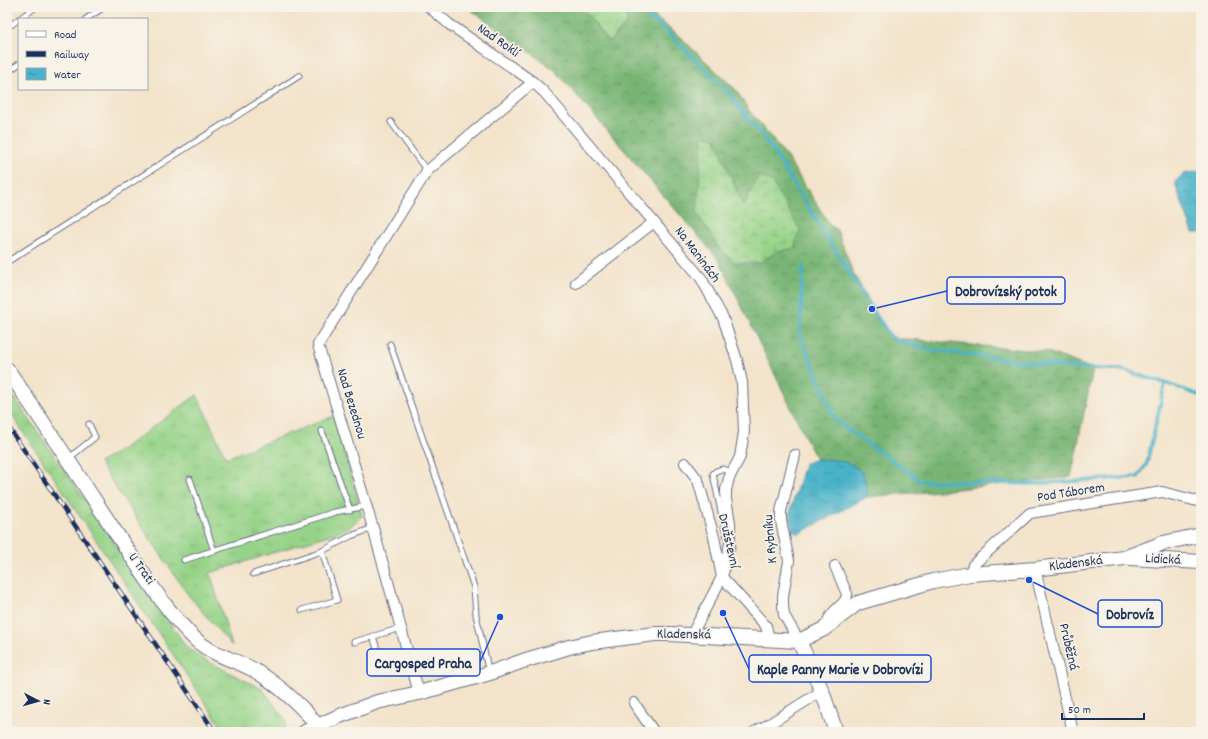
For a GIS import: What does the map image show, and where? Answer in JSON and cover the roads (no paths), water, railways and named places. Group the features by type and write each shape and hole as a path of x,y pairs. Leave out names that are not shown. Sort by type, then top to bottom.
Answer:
{"street":[{"name":"Nad Roklí","path":"429,7 449,24 533,82"},
{"name":"Nad Bezednou","path":"419,693 367,506 318,344 427,170 533,82"},
{"name":"Na Maninách","path":"533,82 544,92 701,278 723,318 737,360 742,382 744,432 740,457 729,478 726,490 726,500 730,523 730,544 722,577 692,634"},
{"path":"576,283 654,222"},
{"name":"U Trati","path":"7,369 170,612 195,639 216,654 252,669 286,693 315,730"},
{"name":"K Rybníku","path":"795,455 781,511 781,521 789,561 783,596 784,616 799,641"},
{"name":"Družstevní","path":"686,463 698,480 714,537 722,577 766,626 769,638"},
{"name":"Pod Táborem","path":"970,574 973,565 1030,513 1162,492 1201,502"},
{"name":"Kladenská","path":"315,730 337,717 378,702 419,693 490,674 523,661 592,642 655,634 692,634 799,641 824,629 858,603 933,581 970,574 1035,569 1124,558 1163,543 1201,535"},
{"name":"Lidická","path":"1124,558 1201,562"},
{"path":"824,629 832,613 847,598 847,594 835,566"},
{"name":"Průběžná","path":"1035,569 1072,732"},
{"path":"799,641 822,692 836,732"},
{"path":"754,732 822,692"},
{"path":"634,703 654,732"}],"lane":[{"path":"20,18 36,7"},
{"path":"88,18 104,7"},
{"path":"7,28 18,20"},
{"path":"7,72 18,65"},
{"path":"7,262 299,76"},
{"path":"391,122 427,170"},
{"path":"390,344 474,587 476,615 490,674"},
{"path":"68,460 95,437 89,424"},
{"path":"322,431 350,510"},
{"path":"730,544 725,530 713,474 716,470 722,469 733,472"},
{"path":"190,479 214,551"},
{"path":"184,560 335,512 367,506"},
{"path":"253,574 322,551 352,536 373,528"},
{"path":"302,610 337,600 322,551"},
{"path":"354,642 401,628"},
{"path":"373,636 383,669"}],"water":[{"path":"1201,171 1201,233 1193,233 1176,187 1176,181 1184,174"},
{"path":"816,459 842,461 854,466 864,477 867,497 798,534 792,530 790,512 804,464"}],"waterway":[{"path":"634,7 663,28 724,88 770,146 891,337 899,342 934,350 1063,367 1123,370 1201,396"},
{"path":"803,266 800,335 836,421 921,481 1032,484 1138,477 1147,463 1165,383"}],"railway":[{"path":"7,425 215,732"}],"place":[{"name":"Dobrovízský potok","path":"872,309"},
{"name":"Dobrovíz","path":"1029,580"},
{"name":"Kaple Panny Marie v Dobrovízi","path":"723,613"},
{"name":"Cargosped Praha","path":"500,617"}]}
